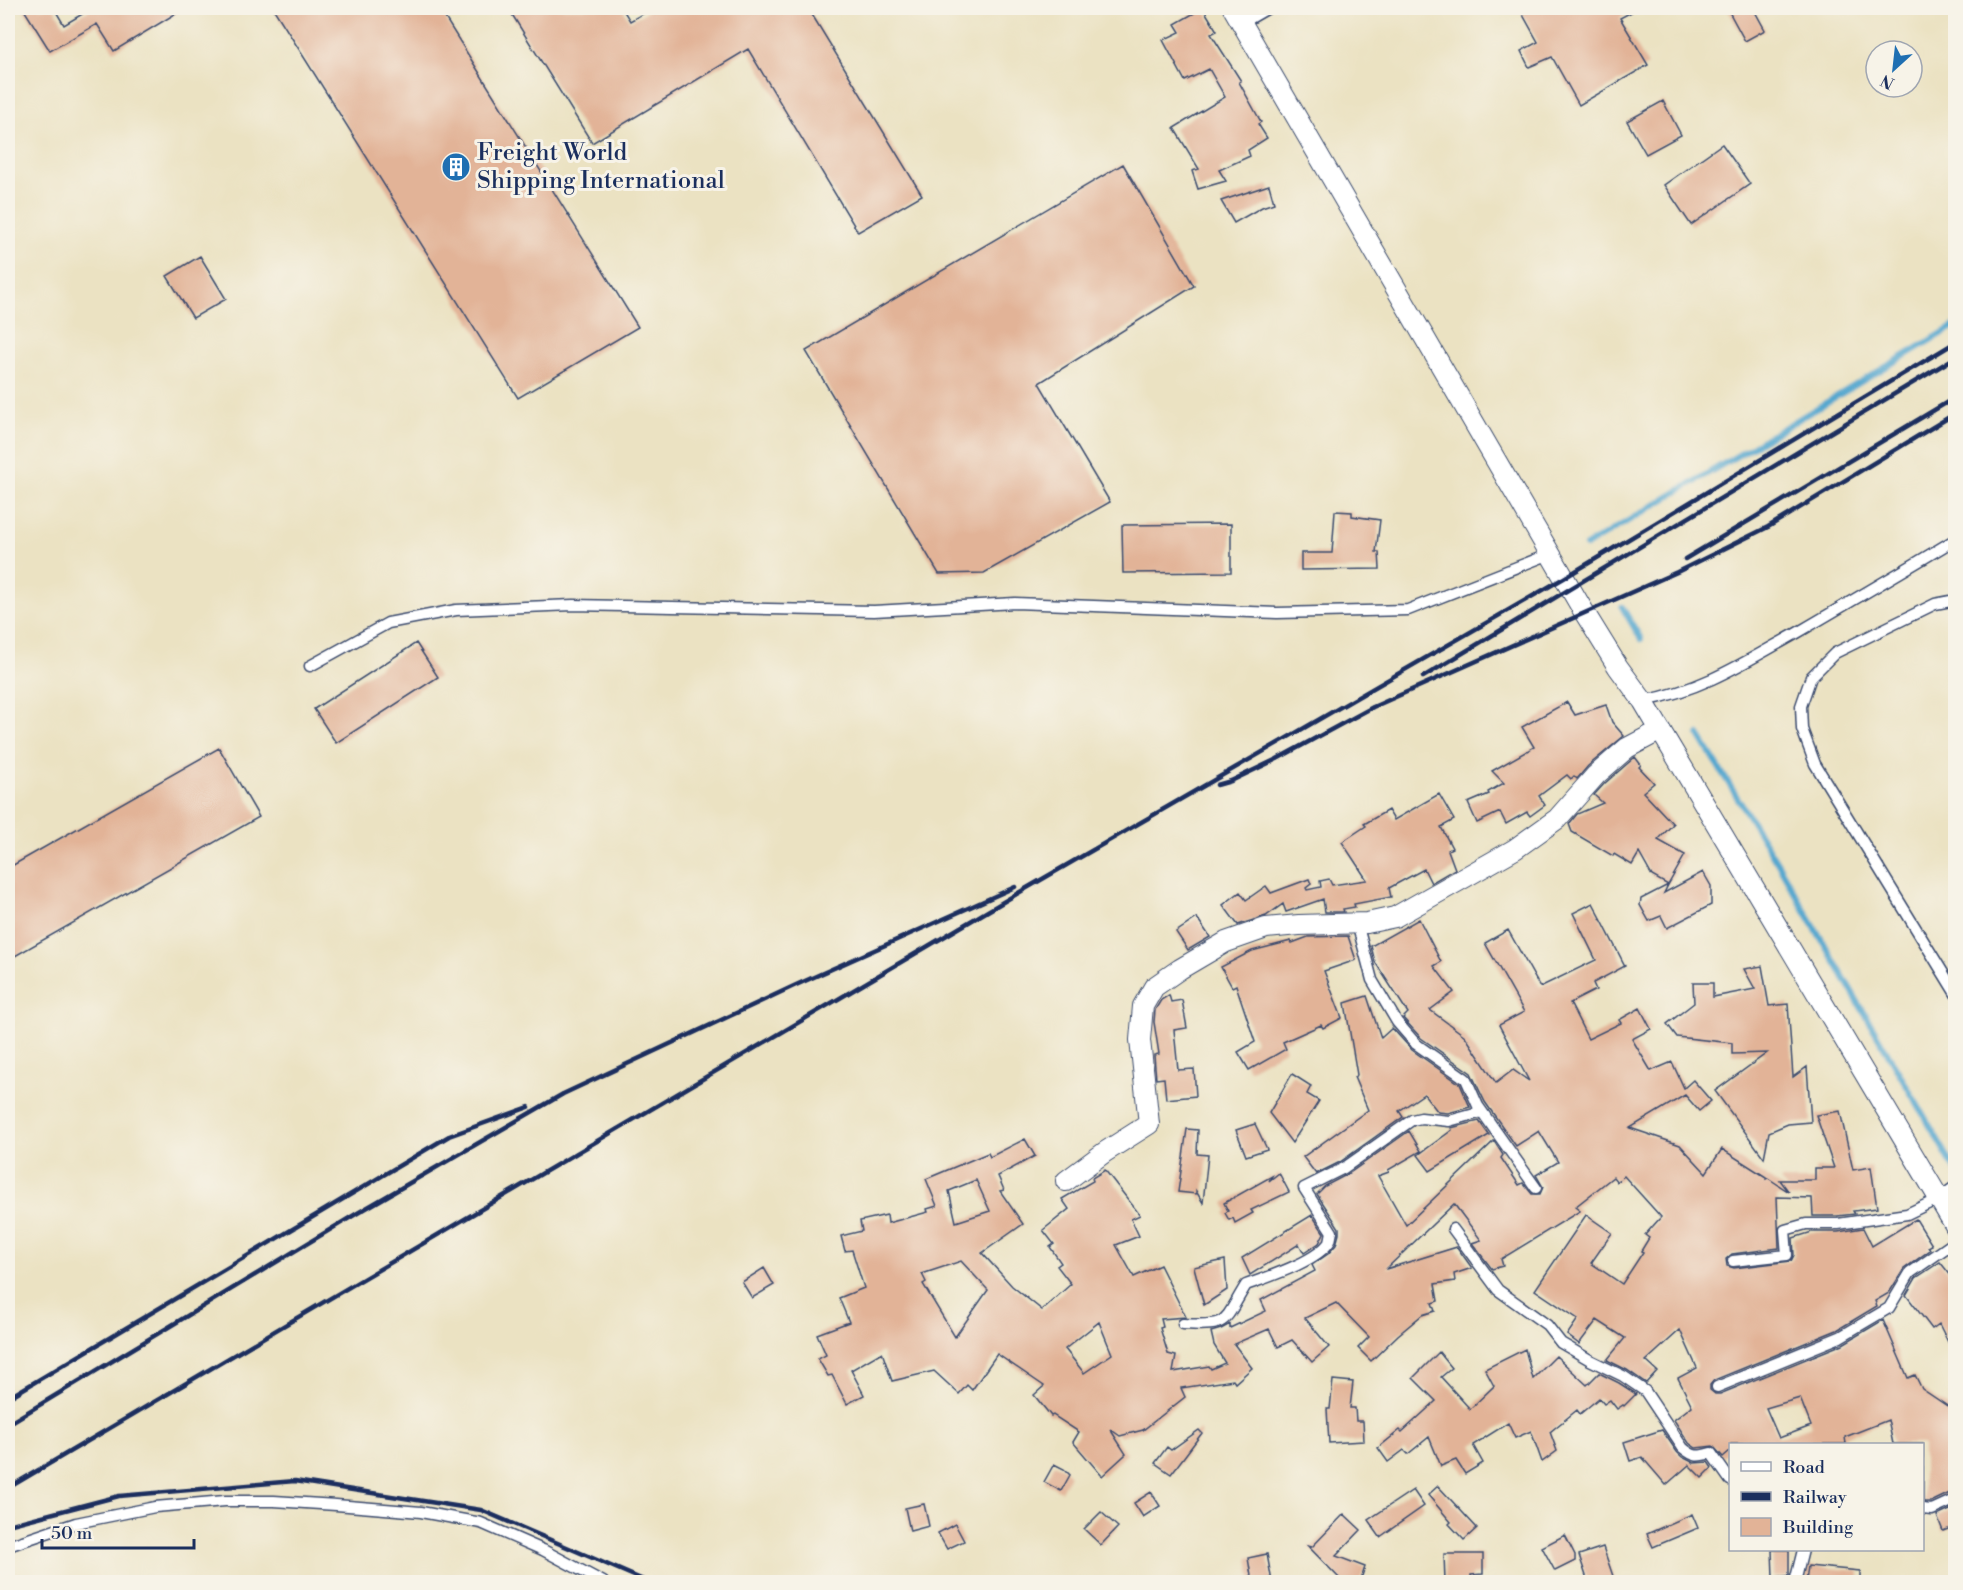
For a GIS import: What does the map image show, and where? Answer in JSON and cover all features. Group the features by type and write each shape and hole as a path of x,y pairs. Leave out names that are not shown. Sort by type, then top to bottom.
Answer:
{"street":[{"path":"1238,15 1550,554 1618,667 1642,701 1948,1192 1956,1227"},
{"path":"1066,1181 1105,1152 1149,1124 1140,1040 1143,1006 1154,987 1226,942 1266,927 1367,923 1395,917 1515,849 1557,819 1596,775 1627,748 1659,731"}],"lane":[{"path":"1238,15 1268,8"},
{"path":"1642,701 1671,696 1720,676 1867,593 1956,539"},
{"path":"310,666 388,623 456,610 573,604 874,611 1015,603 1277,613 1408,610 1550,554"},
{"path":"1956,600 1935,604 1835,653 1811,676 1801,706 1802,729 1815,764 1956,994"},
{"path":"1357,923 1372,981 1397,1022 1416,1044 1466,1079 1482,1112 1536,1188"},
{"path":"1183,1324 1209,1326 1220,1323 1228,1316 1246,1285 1288,1270 1319,1252 1329,1241 1332,1232 1329,1224 1304,1188 1344,1168 1412,1120 1421,1118 1449,1121 1482,1112"},
{"path":"1733,1261 1787,1255 1785,1230 1806,1224 1869,1221 1907,1214 1948,1192"},
{"path":"1453,1229 1498,1290 1547,1325 1561,1343 1623,1376 1645,1391 1683,1448 1698,1457 1711,1453 1729,1477"},
{"path":"1717,1387 1840,1337 1889,1308 1910,1273 1956,1241"},
{"path":"1924,1509 1932,1510 1956,1499"},
{"path":"8,1546 76,1523 155,1507 225,1501 274,1501 421,1512 481,1523 543,1550 603,1582"},
{"path":"1795,1582 1803,1551"}],"building":[{"path":"23,8 54,8 64,25 89,10 87,8 185,8 114,51 97,24 50,51"},
{"name":"Freight World Shipping International","path":"273,8 439,8 638,327 518,398"},
{"path":"508,8 622,8 630,21 653,8 808,8 922,195 858,232 748,49 592,143"},
{"path":"1203,8 1217,31 1211,34 1241,81 1239,82 1261,122 1258,124 1267,138 1248,150 1250,156 1219,170 1226,181 1198,189 1192,171 1199,169 1174,128 1225,97 1209,69 1185,81 1163,40 1180,32 1175,24"},
{"path":"1531,8 1639,8 1620,18 1648,65 1579,105 1552,57 1529,67 1521,51 1538,42 1522,13"},
{"path":"1727,8 1753,8 1765,30 1745,41"},
{"path":"1663,101 1681,135 1646,154 1627,121"},
{"path":"1722,144 1750,184 1691,225 1664,185"},
{"path":"1123,164 1194,286 1039,383 1110,502 984,573 939,574 806,351"},
{"path":"1269,185 1274,203 1234,223 1221,201"},
{"path":"200,256 226,299 193,318 167,276"},
{"path":"1335,511 1352,512 1352,516 1380,520 1376,552 1379,552 1380,569 1301,570 1301,553 1332,553"},
{"path":"1231,524 1231,572 1123,573 1122,525"},
{"path":"416,643 438,677 336,743 314,709"},
{"path":"1567,702 1575,715 1606,705 1612,722 1624,736 1588,766 1577,779 1574,776 1571,779 1567,775 1539,796 1545,805 1530,816 1527,812 1506,824 1500,812 1477,823 1468,803 1489,794 1488,792 1504,783 1492,771 1534,747 1522,727"},
{"path":"219,748 259,817 8,960 8,868"},
{"path":"1635,757 1641,765 1639,767 1654,783 1643,792 1673,824 1658,840 1685,855 1668,885 1652,876 1639,853 1632,865 1572,832 1569,824 1577,814 1603,803 1594,795"},
{"path":"1439,794 1454,820 1441,827 1452,848 1448,850 1455,869 1431,883 1424,869 1389,888 1391,897 1354,904 1355,907 1343,909 1344,912 1325,912 1323,899 1286,912 1283,904 1266,916 1238,925 1223,905 1240,892 1246,900 1266,886 1271,893 1309,879 1311,884 1306,888 1307,890 1321,887 1320,881 1329,879 1332,885 1367,880 1342,842 1366,826 1364,824 1388,810 1394,820"},
{"path":"1703,872 1711,886 1711,905 1667,928 1661,916 1649,921 1640,905 1641,899 1668,885 1664,893"},
{"path":"1593,903 1625,966 1593,983 1596,990 1570,1003 1588,1039 1621,1023 1619,1020 1640,1008 1651,1029 1632,1039 1651,1071 1672,1062 1684,1088 1693,1080 1711,1101 1699,1111 1685,1095 1630,1128 1680,1145 1706,1173 1722,1149 1789,1192 1780,1180 1815,1180 1815,1168 1834,1168 1816,1115 1840,1111 1853,1170 1871,1167 1877,1208 1853,1211 1855,1214 1813,1216 1812,1198 1777,1197 1779,1248 1732,1254 1726,1259 1727,1266 1734,1268 1791,1261 1794,1255 1793,1238 1812,1232 1838,1232 1863,1228 1872,1246 1916,1219 1932,1245 1928,1247 1930,1250 1904,1269 1889,1293 1875,1301 1877,1306 1837,1330 1714,1380 1710,1385 1710,1390 1715,1394 1720,1394 1843,1344 1883,1320 1908,1378 1915,1375 1922,1389 1956,1412 1956,1490 1931,1502 1924,1502 1924,1443 1893,1443 1888,1420 1845,1437 1846,1443 1729,1443 1729,1452 1723,1457 1713,1446 1696,1448 1689,1443 1674,1420 1692,1406 1678,1378 1697,1368 1680,1330 1646,1361 1657,1371 1646,1383 1607,1360 1625,1338 1597,1320 1579,1344 1567,1335 1578,1319 1535,1290 1586,1215 1612,1233 1591,1263 1622,1284 1643,1252 1641,1251 1649,1238 1645,1235 1661,1217 1624,1176 1617,1182 1613,1177 1575,1207 1580,1211 1501,1259 1503,1266 1492,1269 1472,1243 1481,1240 1454,1204 1386,1269 1457,1247 1472,1268 1454,1274 1455,1281 1435,1284 1438,1301 1432,1303 1435,1311 1422,1315 1371,1361 1358,1348 1369,1337 1336,1303 1305,1318 1329,1347 1312,1362 1292,1340 1278,1347 1269,1329 1234,1344 1252,1368 1235,1383 1233,1380 1181,1388 1185,1397 1143,1430 1120,1436 1110,1429 1126,1454 1102,1476 1073,1442 1079,1432 1053,1415 1051,1416 1034,1395 1044,1386 997,1354 972,1390 967,1385 959,1394 934,1371 892,1381 882,1352 851,1370 864,1395 847,1404 832,1375 828,1376 818,1359 826,1355 817,1334 849,1322 839,1298 864,1288 852,1250 845,1251 841,1236 862,1231 860,1221 887,1215 888,1223 928,1212 927,1209 937,1206 926,1179 988,1153 990,1157 1025,1139 1035,1156 998,1176 1004,1190 1000,1191 1023,1224 982,1253 1012,1286 1042,1310 1071,1284 1057,1266 1061,1263 1050,1247 1054,1244 1043,1230 1069,1209 1062,1199 1093,1181 1092,1178 1105,1170 1140,1215 1131,1219 1139,1236 1116,1245 1134,1277 1160,1265 1186,1317 1161,1319 1163,1327 1160,1328 1168,1354 1176,1356 1173,1372 1209,1366 1211,1369 1225,1363 1214,1345 1211,1332 1230,1324 1230,1328 1266,1311 1261,1300 1315,1271 1312,1265 1336,1245 1339,1228 1317,1194 1325,1186 1348,1174 1409,1131 1421,1151 1388,1170 1389,1172 1378,1176 1406,1225 1494,1141 1503,1155 1501,1158 1519,1185 1523,1183 1532,1194 1540,1194 1543,1187 1536,1175 1558,1162 1539,1131 1516,1146 1485,1102 1471,1073 1421,1038 1403,1018 1408,1013 1375,962 1371,946 1419,919 1441,962 1434,966 1454,992 1430,1010 1465,1036 1496,1083 1513,1070 1529,1081 1499,1025 1524,1012 1485,943 1508,930 1540,987 1596,960 1573,913","holes":["976,1180 990,1211 956,1222 949,1191","961,1261 988,1290 955,1337 923,1284 926,1282 922,1274","1099,1322 1112,1354 1084,1373 1065,1349","1800,1398 1811,1426 1779,1438 1766,1408"]},
{"path":"1197,918 1210,937 1188,950 1176,932"},
{"path":"1348,936 1356,960 1324,971 1342,1018 1323,1028 1321,1025 1283,1042 1286,1049 1249,1070 1238,1052 1255,1042 1236,985 1232,987 1221,967 1252,951 1291,941 1292,943 1308,937"},
{"path":"1762,966 1769,1006 1788,1004 1793,1077 1807,1067 1811,1122 1788,1124 1769,1132 1764,1158 1715,1091 1767,1053 1732,1054 1732,1043 1677,1037 1667,1024 1694,1003 1693,983 1713,983 1713,997 1755,989 1744,969"},
{"path":"1169,995 1171,1002 1182,1000 1187,1028 1174,1030 1178,1070 1194,1069 1196,1096 1166,1099 1164,1078 1156,1079 1154,1055 1159,1054 1154,1022 1155,1010 1161,1000"},
{"path":"1367,996 1381,1038 1392,1028 1412,1050 1460,1084 1470,1107 1448,1113 1438,1112 1424,1094 1399,1111 1403,1117 1340,1162 1316,1174 1303,1157 1368,1110 1354,1077 1357,1075 1345,1003"},
{"path":"1292,1074 1311,1086 1307,1094 1319,1101 1292,1143 1269,1113"},
{"path":"1479,1121 1489,1135 1430,1171 1418,1155 1452,1130 1451,1128"},
{"path":"1255,1124 1267,1149 1246,1156 1236,1130"},
{"path":"1187,1129 1198,1130 1197,1154 1208,1155 1203,1203 1196,1191 1196,1194 1178,1192"},
{"path":"1279,1173 1289,1192 1251,1210 1253,1213 1235,1223 1233,1218 1229,1220 1225,1213 1228,1211 1224,1203 1272,1176 1269,1181"},
{"path":"1312,1215 1324,1233 1319,1243 1304,1253 1299,1244 1250,1275 1242,1258"},
{"path":"1225,1260 1227,1290 1204,1305 1194,1267"},
{"path":"1940,1262 1956,1282 1956,1358 1939,1324 1932,1329 1906,1295 1916,1278"},
{"path":"764,1268 774,1285 752,1298 742,1282"},
{"path":"1525,1349 1533,1379 1556,1356 1587,1385 1599,1373 1636,1394 1624,1406 1617,1409 1610,1400 1604,1404 1599,1398 1580,1414 1577,1410 1550,1432 1557,1451 1542,1462 1531,1431 1515,1438 1508,1423 1473,1445 1483,1463 1465,1474 1456,1460 1441,1466 1429,1437 1408,1454 1404,1450 1388,1462 1378,1448 1400,1430 1402,1432 1436,1401 1413,1378 1439,1352 1452,1368 1441,1377 1470,1409 1494,1386 1485,1369"},
{"path":"1333,1380 1353,1382 1350,1408 1355,1408 1356,1421 1363,1421 1364,1441 1329,1443 1327,1409 1330,1409"},
{"path":"1199,1430 1202,1433 1171,1474 1155,1463 1167,1447 1171,1450"},
{"path":"1662,1430 1682,1457 1694,1463 1708,1462 1712,1468 1702,1478 1689,1465 1666,1485 1642,1457 1630,1461 1624,1442"},
{"path":"1054,1464 1070,1475 1061,1491 1044,1482"},
{"path":"1438,1486 1477,1528 1464,1540 1428,1495"},
{"path":"1413,1490 1424,1506 1380,1537 1368,1520"},
{"path":"1151,1492 1160,1506 1143,1517 1134,1503"},
{"path":"924,1504 929,1526 910,1531 905,1508"},
{"path":"1952,1509 1956,1517 1956,1526 1943,1531 1937,1516"},
{"path":"1101,1512 1118,1527 1101,1545 1084,1529"},
{"path":"1344,1514 1361,1530 1336,1556 1365,1567 1360,1582 1343,1582 1308,1546 1312,1547"},
{"path":"1692,1514 1698,1528 1653,1547 1647,1534"},
{"path":"955,1524 964,1541 947,1549 938,1533"},
{"path":"1565,1535 1575,1555 1575,1561 1555,1571 1542,1547"},
{"path":"1603,1547 1614,1579 1606,1582 1588,1582 1579,1555"},
{"path":"1772,1551 1789,1551 1789,1576 1773,1577"},
{"path":"1267,1554 1272,1582 1252,1582 1248,1558"},
{"path":"1444,1554 1483,1554 1483,1574 1471,1575 1471,1582 1445,1582"},
{"path":"1808,1566 1860,1571 1860,1582 1806,1582"}],"waterway":[{"path":"1586,546 1956,325"},
{"path":"1622,607 1641,639"},
{"path":"1699,735 1778,864 1956,1171"}],"railway":[{"path":"8,1488 1020,892 1564,578 1956,342"},
{"path":"1423,677 1956,357"},
{"path":"1685,559 1956,397"},
{"path":"1217,785 1231,781 1277,759 1373,707 1677,572 1768,527 1956,413"},
{"path":"8,1424 356,1214 563,1094 796,985 1015,887"},
{"path":"8,1398 449,1136 529,1107"},
{"path":"8,1525 119,1496 295,1481 481,1510 648,1582"}],"place":[{"name":"Freight World Shipping International","path":"456,167"}]}
